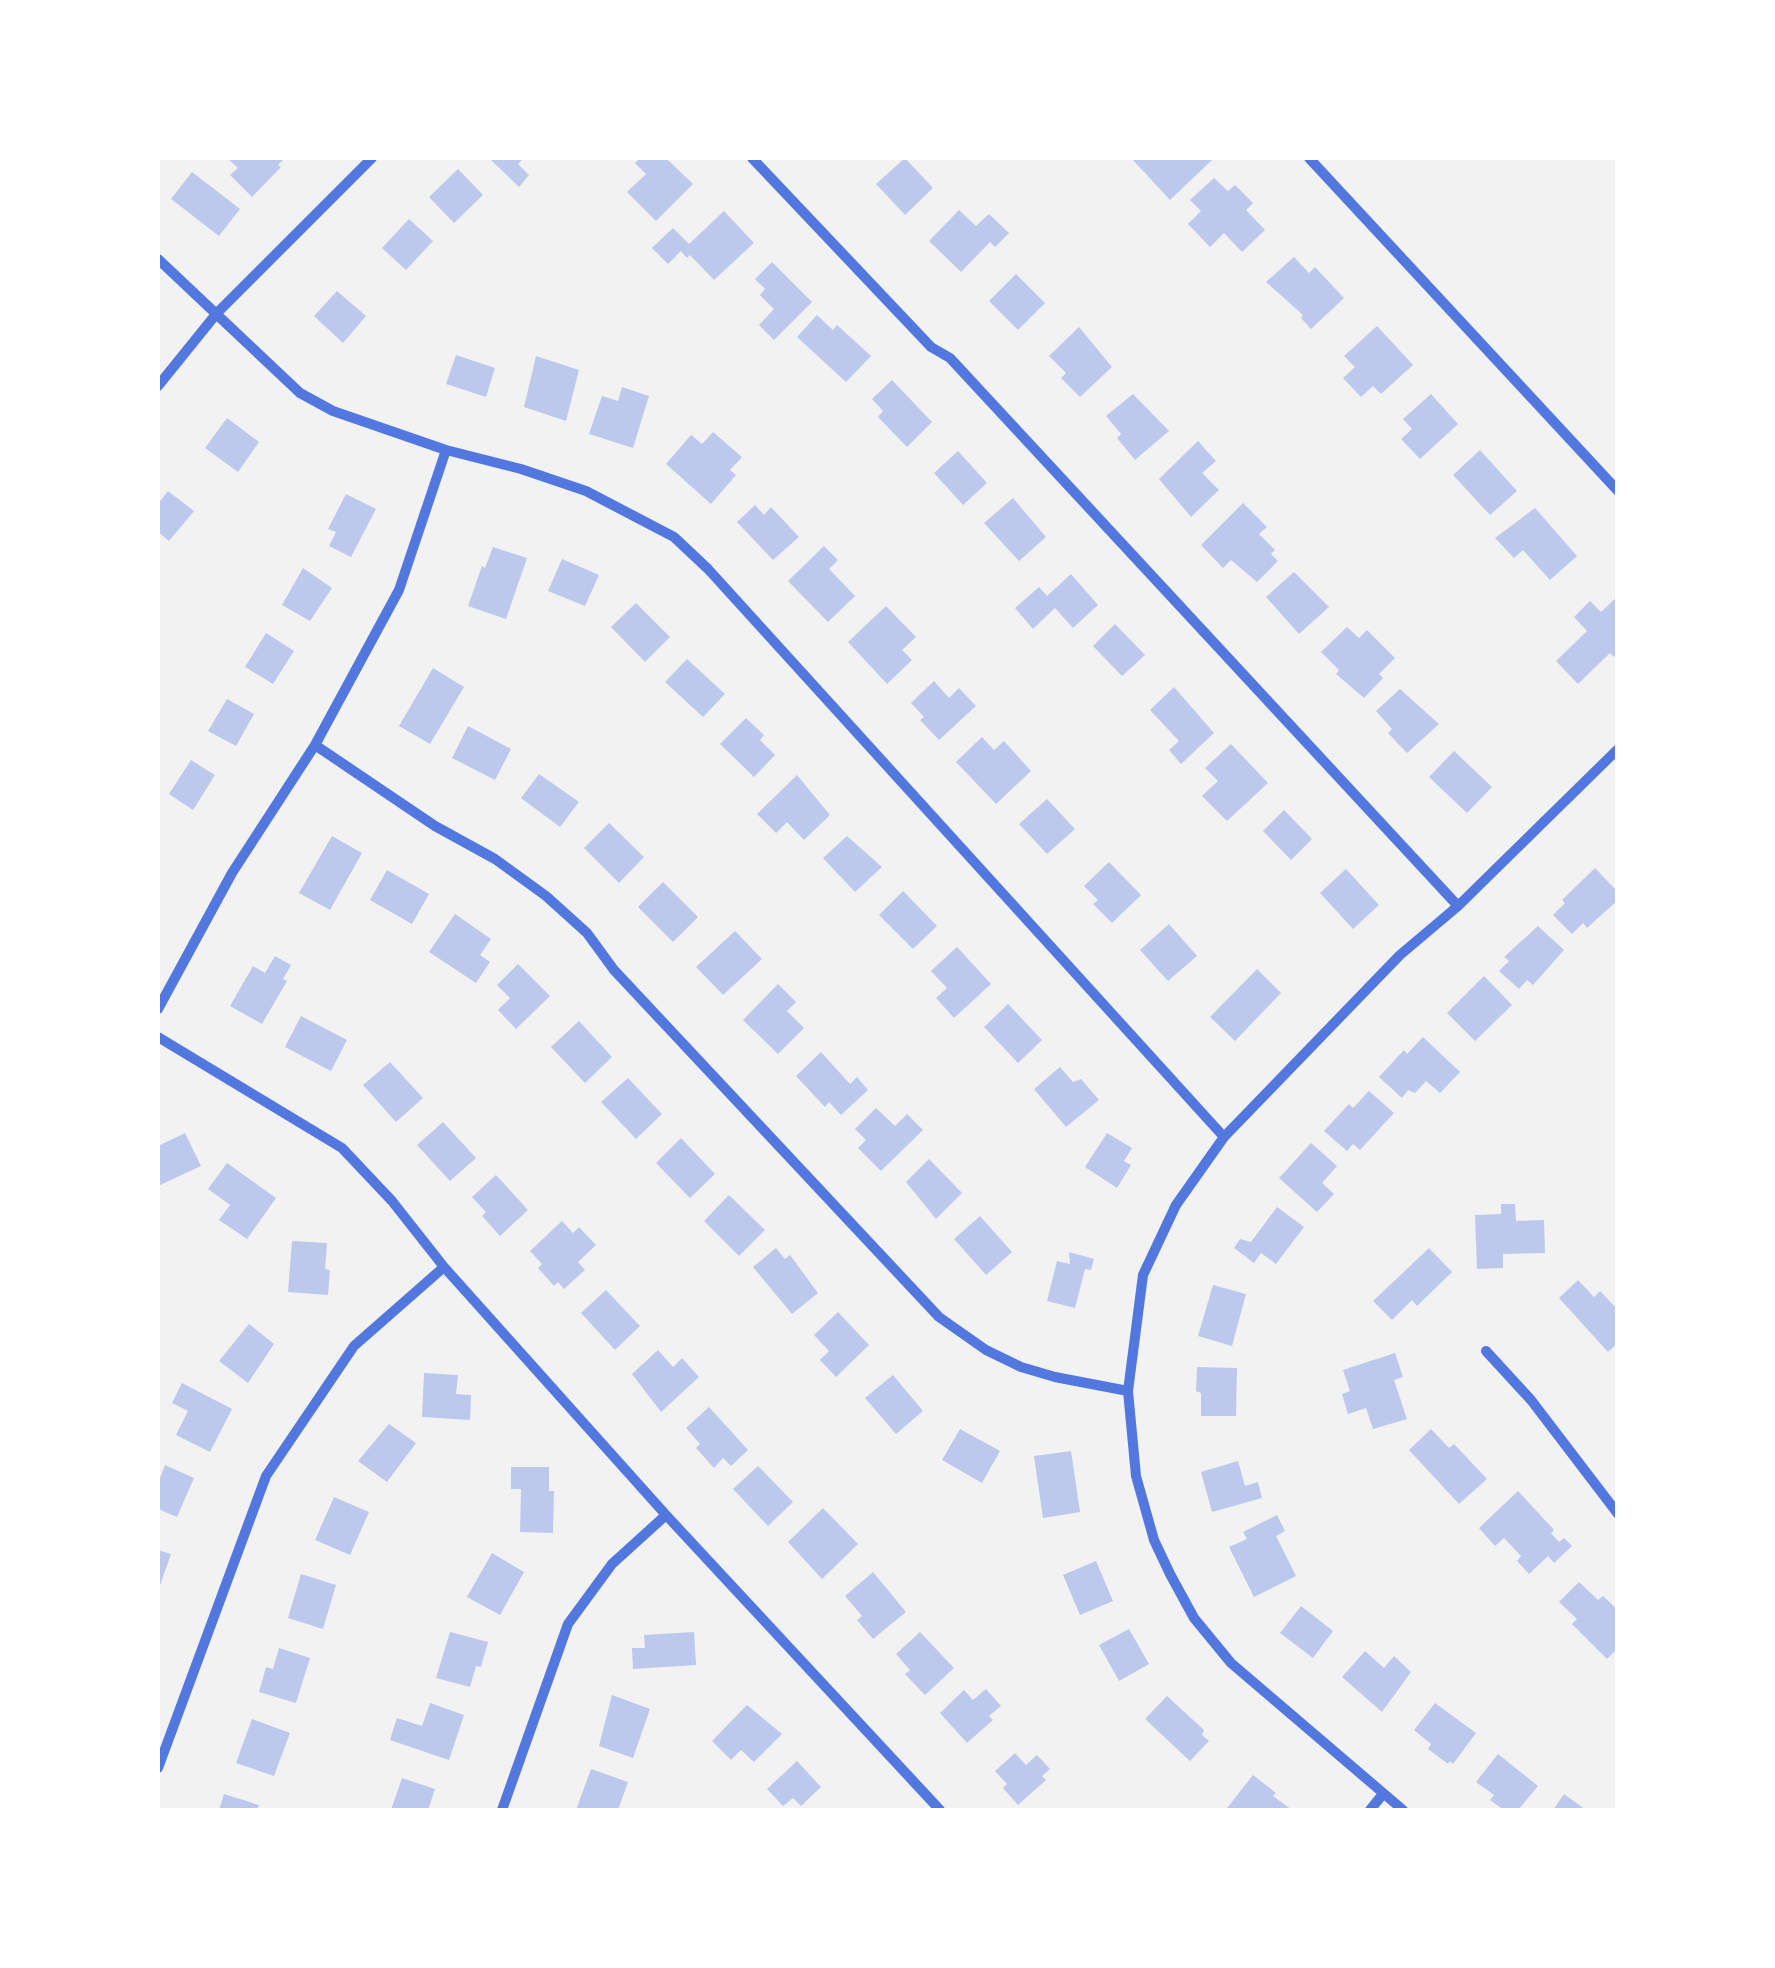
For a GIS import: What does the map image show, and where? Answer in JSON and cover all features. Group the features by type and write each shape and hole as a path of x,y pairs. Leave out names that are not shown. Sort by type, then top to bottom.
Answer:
{"street":[{"path":"158,386 217,314 372,158"},
{"path":"752,158 931,347 950,358 1458,906"},
{"path":"1308,158 1618,492"},
{"path":"158,259 300,393 364,424 586,491 674,537 720,582 1224,1137"},
{"path":"158,1009 232,873 316,745 399,590 446,450"},
{"path":"316,745 435,826 496,858 546,896 586,933 614,970 939,1317 986,1350 1021,1367 1054,1378 1128,1392"},
{"path":"1402,1810 1231,1663 1194,1618 1152,1536 1136,1476 1128,1392 1144,1276 1176,1205 1224,1137 1400,956 1458,906 1618,750"},
{"path":"158,1037 342,1148 666,1515 940,1810"},
{"path":"158,1768 266,1476 354,1346 444,1268"},
{"path":"1486,1351 1530,1400 1618,1514"},
{"path":"502,1810 568,1624 612,1564 666,1515"},
{"path":"1370,1810 1383,1794"}],"building":[{"path":"227,158 285,158 252,197 230,175 238,168"},
{"path":"489,158 524,158 518,164 529,175 519,187"},
{"path":"640,158 666,158 693,184 656,221 627,192 646,174 635,163"},
{"path":"905,158 933,188 905,215 876,184"},
{"path":"1132,159 1213,159 1170,200"},
{"path":"458,169 483,195 454,223 429,197"},
{"path":"192,172 240,209 219,236 171,199"},
{"path":"1214,178 1228,191 1235,185 1253,203 1246,210 1265,230 1242,252 1224,233 1210,247 1188,224 1201,211 1190,200"},
{"path":"959,210 976,226 989,214 1009,233 995,247 990,242 961,272 929,241"},
{"path":"724,211 754,243 714,280 690,255 687,258 681,251 668,264 652,248 673,228 689,244"},
{"path":"409,219 433,241 406,270 382,248"},
{"path":"1294,257 1309,273 1315,267 1344,298 1311,329 1301,318 1303,315 1266,282"},
{"path":"772,262 812,302 774,340 759,325 774,309 760,295 765,289 755,279"},
{"path":"1016,274 1045,303 1018,330 989,301"},
{"path":"337,291 366,316 343,343 314,316"},
{"path":"817,315 833,330 837,325 871,356 846,382 797,337"},
{"path":"1377,326 1413,365 1381,394 1373,386 1361,397 1343,378 1355,367 1344,356"},
{"path":"1079,327 1112,367 1080,397 1061,378 1066,373 1049,356"},
{"path":"456,355 495,368 486,397 446,384"},
{"path":"536,356 579,370 566,421 524,407"},
{"path":"892,380 932,422 907,447 878,417 883,411 872,399"},
{"path":"622,387 649,396 633,448 589,434 602,396 618,401"},
{"path":"1133,394 1169,431 1135,460 1106,416"},
{"path":"1431,394 1458,424 1420,459 1401,439 1412,429 1403,419"},
{"path":"227,418 259,442 238,472 205,448"},
{"path":"713,432 742,457 730,470 736,475 711,504 666,464 691,435 702,444"},
{"path":"1198,441 1216,461 1202,473 1219,490 1191,517 1159,479"},
{"path":"1480,450 1517,491 1490,515 1453,475"},
{"path":"958,451 987,483 963,505 934,473"},
{"path":"168,491 194,511 169,541 158,532 158,504"},
{"path":"346,494 376,509 351,557 329,546 336,532 328,529"},
{"path":"1013,498 1046,537 1019,561 984,523"},
{"path":"1243,503 1267,527 1259,534 1275,550 1271,554 1278,561 1257,582 1231,560 1223,568 1201,545"},
{"path":"755,505 764,515 771,507 799,537 773,560 737,522"},
{"path":"1535,508 1577,556 1550,580 1523,550 1514,558 1495,538"},
{"path":"824,546 838,560 829,569 855,596 828,622 788,581"},
{"path":"493,547 527,558 506,619 468,606"},
{"path":"562,559 599,575 585,606 548,591"},
{"path":"303,568 332,588 310,621 282,605"},
{"path":"1294,572 1329,607 1299,634 1266,597"},
{"path":"1071,574 1098,605 1073,628 1055,608 1033,629 1015,608 1039,587 1047,596"},
{"path":"1618,596 1618,653 1614,657 1610,653 1578,684 1556,661 1587,631 1574,617 1590,601 1601,612"},
{"path":"636,603 670,637 645,662 611,627"},
{"path":"886,606 916,637 902,650 912,660 887,684 848,642"},
{"path":"1115,624 1145,655 1122,676 1093,646"},
{"path":"1347,627 1359,638 1367,630 1395,658 1364,698 1336,674 1339,670 1321,652"},
{"path":"266,633 294,651 273,684 245,667"},
{"path":"687,659 725,694 703,717 665,682"},
{"path":"433,668 464,687 430,744 399,726"},
{"path":"934,681 949,698 959,688 976,706 939,740 920,720 924,717 911,703"},
{"path":"1174,687 1214,733 1181,764 1169,750 1179,741 1150,710"},
{"path":"1400,689 1439,724 1407,753 1388,733 1392,729 1376,711"},
{"path":"227,699 254,714 236,746 208,731"},
{"path":"746,718 764,735 760,740 775,755 754,777 720,744"},
{"path":"468,726 511,749 495,780 452,758"},
{"path":"982,737 994,750 1004,741 1031,771 996,804 956,762"},
{"path":"1231,744 1268,783 1227,821 1202,796 1218,781 1205,768"},
{"path":"1454,751 1492,787 1467,813 1429,777"},
{"path":"191,760 215,775 193,810 169,794"},
{"path":"539,774 579,802 560,827 521,798"},
{"path":"797,775 830,815 804,840 787,822 776,833 757,814"},
{"path":"1047,799 1075,829 1047,854 1019,824"},
{"path":"1284,810 1312,839 1291,860 1263,831"},
{"path":"609,823 644,857 619,883 584,848"},
{"path":"332,836 362,853 330,910 299,893"},
{"path":"847,836 882,867 855,892 823,858"},
{"path":"1109,862 1141,895 1112,923 1093,904 1098,900 1084,886"},
{"path":"1595,868 1618,892 1618,900 1587,928 1583,923 1572,934 1553,915 1565,903 1562,900"},
{"path":"1346,869 1379,905 1353,929 1320,893"},
{"path":"387,870 429,894 412,924 370,900"},
{"path":"663,882 698,917 673,942 638,907"},
{"path":"903,891 937,926 913,949 879,915"},
{"path":"455,914 491,939 480,955 490,962 476,983 429,952"},
{"path":"1169,924 1197,956 1168,981 1140,950"},
{"path":"1538,926 1564,950 1533,985 1527,980 1519,989 1499,971 1509,961 1504,957"},
{"path":"735,931 762,959 723,995 696,967"},
{"path":"957,947 991,984 954,1018 936,998 947,988 931,971"},
{"path":"275,956 291,965 283,979 287,981 262,1024 230,1006 253,966 265,973"},
{"path":"518,964 550,996 516,1029 498,1010 510,998 497,985"},
{"path":"1257,969 1281,993 1235,1041 1210,1017"},
{"path":"1484,976 1512,1005 1475,1041 1447,1013"},
{"path":"778,984 796,1002 787,1011 804,1028 778,1054 743,1020"},
{"path":"1008,1004 1042,1040 1018,1063 984,1027"},
{"path":"301,1016 347,1040 331,1071 285,1047"},
{"path":"579,1021 612,1057 585,1083 551,1047"},
{"path":"1423,1037 1460,1072 1440,1093 1426,1081 1415,1093 1408,1090 1402,1098 1379,1077 1404,1050 1407,1054"},
{"path":"821,1052 850,1084 857,1077 868,1090 841,1115 829,1102 825,1107 796,1076"},
{"path":"390,1062 423,1098 396,1122 363,1085"},
{"path":"1060,1067 1073,1082 1081,1079 1099,1100 1066,1127 1034,1089"},
{"path":"628,1078 662,1114 636,1139 601,1102"},
{"path":"1369,1091 1394,1113 1360,1150 1353,1144 1347,1151 1324,1131 1349,1104 1353,1108"},
{"path":"876,1108 895,1126 907,1114 923,1130 881,1171 858,1148 866,1140 855,1129"},
{"path":"443,1122 476,1158 450,1181 417,1145"},
{"path":"185,1133 201,1166 158,1186 158,1146"},
{"path":"1107,1133 1132,1148 1124,1161 1131,1165 1117,1188 1085,1167"},
{"path":"681,1138 715,1174 690,1198 656,1163"},
{"path":"1311,1143 1337,1166 1322,1183 1334,1194 1317,1212 1279,1178"},
{"path":"929,1159 962,1193 936,1219 906,1182"},
{"path":"227,1163 276,1198 247,1239 219,1220 230,1205 208,1189"},
{"path":"496,1175 528,1210 500,1236 472,1197"},
{"path":"729,1195 765,1230 739,1256 704,1221"},
{"path":"1501,1204 1515,1204 1516,1221 1544,1220 1545,1253 1503,1254 1503,1268 1477,1269 1475,1215 1501,1214"},
{"path":"1277,1207 1304,1227 1276,1264 1261,1253 1254,1263 1234,1248 1240,1239 1251,1242"},
{"path":"980,1216 1012,1252 986,1275 954,1239"},
{"path":"562,1221 573,1233 579,1227 596,1245 578,1262 585,1270 564,1289 558,1282 554,1286 538,1268 542,1264 530,1251"},
{"path":"292,1241 327,1243 328,1295 288,1292"},
{"path":"776,1248 785,1259 790,1255 818,1293 792,1314 753,1267"},
{"path":"1429,1248 1452,1272 1417,1306 1412,1300 1392,1320 1373,1301"},
{"path":"1069,1252 1094,1259 1091,1270 1085,1269 1075,1308 1047,1301 1057,1261 1070,1264"},
{"path":"1578,1280 1594,1297 1600,1291 1618,1310 1618,1343 1608,1352 1559,1298"},
{"path":"1213,1285 1246,1294 1232,1346 1198,1336"},
{"path":"606,1290 640,1326 615,1350 581,1313"},
{"path":"838,1312 869,1345 836,1377 820,1360 829,1351 814,1335"},
{"path":"249,1324 274,1344 248,1383 219,1361"},
{"path":"658,1350 673,1367 682,1358 699,1377 661,1412 632,1374"},
{"path":"1395,1353 1403,1377 1394,1380 1407,1419 1373,1429 1366,1408 1348,1414 1342,1394 1350,1391 1343,1370"},
{"path":"1197,1367 1237,1368 1236,1416 1201,1416"},
{"path":"424,1373 458,1375 456,1394 471,1395 470,1420 422,1417"},
{"path":"893,1375 923,1411 896,1434 865,1398"},
{"path":"182,1383 232,1409 210,1452 176,1435 188,1411 172,1403"},
{"path":"709,1407 748,1450 731,1466 723,1458 714,1468 696,1448 700,1444 686,1428"},
{"path":"389,1424 416,1443 387,1482 358,1461"},
{"path":"960,1429 1000,1451 982,1483 942,1460"},
{"path":"1431,1429 1449,1448 1454,1444 1487,1479 1459,1504 1409,1450"},
{"path":"1071,1451 1080,1512 1043,1518 1034,1456"},
{"path":"1238,1461 1245,1486 1258,1482 1262,1498 1212,1512 1201,1472"},
{"path":"165,1465 194,1478 177,1517 158,1509 158,1483"},
{"path":"758,1466 793,1502 768,1526 733,1489"},
{"path":"511,1467 549,1467 549,1491 554,1491 553,1533 520,1532 521,1489 511,1489"},
{"path":"1518,1491 1554,1530 1551,1533 1559,1542 1564,1538 1572,1546 1554,1563 1548,1556 1529,1574 1517,1561 1521,1556 1504,1538 1495,1546 1479,1528"},
{"path":"334,1497 369,1512 350,1555 315,1540"},
{"path":"823,1508 858,1544 822,1579 788,1542"},
{"path":"1277,1515 1285,1531 1276,1536 1296,1576 1254,1597 1229,1547 1247,1539 1243,1532"},
{"path":"158,1550 171,1554 158,1591"},
{"path":"492,1553 524,1572 500,1615 467,1597"},
{"path":"1096,1561 1113,1601 1080,1615 1063,1575"},
{"path":"873,1572 906,1612 873,1639 857,1620 862,1616 845,1596"},
{"path":"301,1574 336,1585 323,1629 288,1618"},
{"path":"1579,1582 1598,1600 1603,1596 1618,1610 1618,1648 1607,1659 1572,1624 1577,1619 1559,1602"},
{"path":"1301,1606 1333,1631 1313,1658 1280,1633"},
{"path":"1129,1629 1149,1664 1119,1681 1099,1645"},
{"path":"450,1632 488,1642 470,1687 436,1678"},
{"path":"694,1632 696,1665 633,1669 632,1648 645,1648 644,1635"},
{"path":"920,1632 954,1668 925,1695 905,1674 910,1670 896,1654"},
{"path":"279,1648 310,1658 296,1703 259,1692 266,1667 273,1669"},
{"path":"1365,1651 1384,1668 1394,1656 1411,1672 1382,1712 1342,1677"},
{"path":"986,1689 1001,1706 989,1716 993,1720 967,1743 940,1713 964,1690 973,1700"},
{"path":"612,1695 650,1709 633,1758 599,1746"},
{"path":"1167,1696 1204,1730 1202,1735 1209,1741 1190,1761 1145,1719"},
{"path":"430,1703 464,1715 449,1760 390,1740 397,1718 422,1726"},
{"path":"1435,1703 1476,1733 1453,1764 1428,1749 1431,1744 1414,1730"},
{"path":"747,1705 782,1734 754,1762 741,1750 731,1760 712,1741"},
{"path":"252,1719 290,1733 274,1776 236,1763"},
{"path":"1015,1753 1026,1765 1037,1755 1050,1769 1042,1776 1046,1780 1018,1805 995,1771"},
{"path":"1498,1754 1538,1786 1518,1810 1504,1810 1490,1800 1494,1795 1476,1782"},
{"path":"797,1761 821,1787 801,1806 793,1798 783,1806 767,1789"},
{"path":"591,1769 628,1782 618,1810 576,1810"},
{"path":"1253,1775 1276,1793 1273,1796 1292,1810 1227,1808"},
{"path":"402,1778 435,1789 428,1810 391,1810"},
{"path":"224,1794 259,1805 257,1810 219,1810"},
{"path":"1564,1794 1586,1810 1553,1810"}]}
